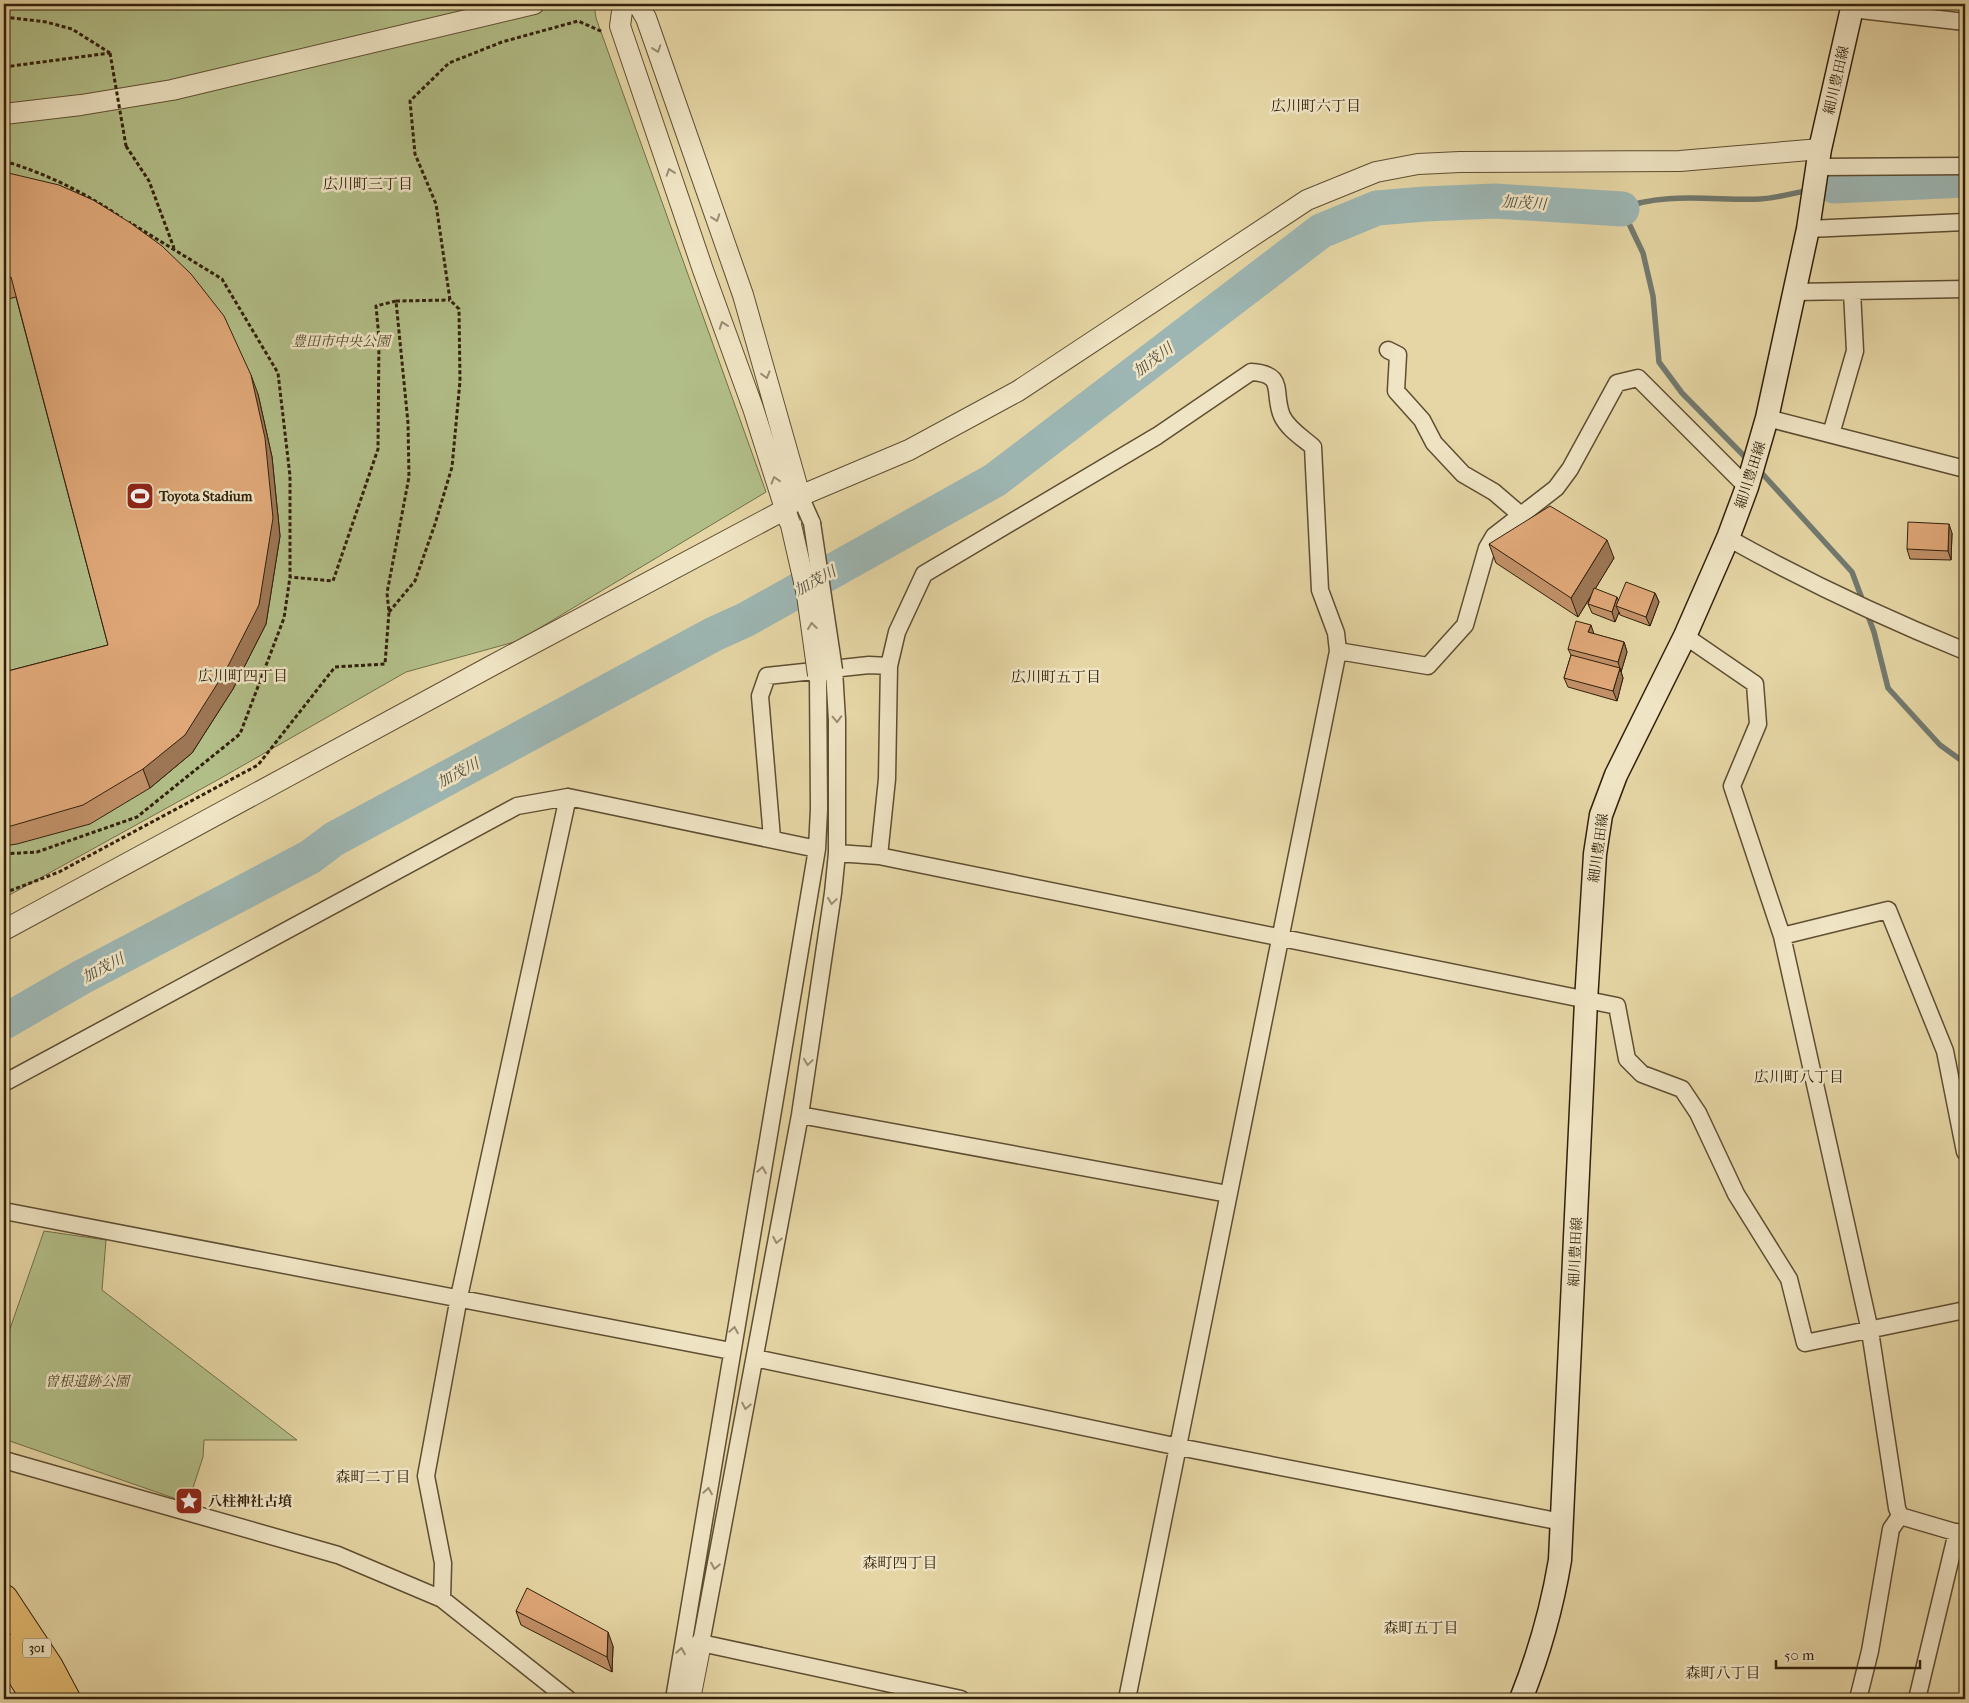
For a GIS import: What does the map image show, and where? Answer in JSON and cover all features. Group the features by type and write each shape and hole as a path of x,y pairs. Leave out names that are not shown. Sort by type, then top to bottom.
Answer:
{"highway":[{"name":"301","path":"4,1600 49,1667 66,1699"},
{"name":"301","path":"6,1656 36,1699"}],"main road":[{"name":"細川豊田線","path":"1521,1699 1537,1659 1554,1594 1562,1522 1586,1001 1595,854 1601,815 1616,775 1685,636 1728,538 1747,487 1768,418 1808,229 1818,162 1852,6"}],"street":[{"path":"4,114 81,105 172,90 534,4"},
{"path":"623,4 620,26 624,39 703,270 753,408 788,518 837,720 838,853 800,1115 690,1699"},
{"path":"638,4 646,18 743,295 800,496 812,523 826,672 817,849 731,1351 674,1699"},
{"path":"1852,6 1965,22"},
{"path":"4,930 493,665 788,518 800,496 909,450 1018,391 1307,200 1376,172 1418,164 1460,162 1818,162 1965,166"},
{"path":"1808,229 1965,222"},
{"path":"1795,292 1965,290"},
{"path":"1831,434 1855,351 1852,291"},
{"path":"1388,350 1398,355 1396,391 1422,420 1434,443 1463,474 1494,492 1522,516"},
{"path":"879,856 887,779 889,666 897,632 924,574 1157,436 1251,372 1262,373 1272,378 1278,388 1281,416 1312,447 1320,590 1336,634 1338,651 1278,938 1179,1447 1126,1699"},
{"path":"1338,651 1428,666 1465,625 1487,548 1494,536 1556,488 1570,469 1616,383 1638,378 1747,487"},
{"path":"1768,418 1965,469"},
{"path":"1728,538 1798,577 1880,616 1965,651"},
{"path":"1685,636 1755,684 1758,724 1732,786 1782,936 1870,1331 1897,1508 1900,1516"},
{"path":"772,838 760,696 767,676 869,665 889,666"},
{"path":"4,1083 517,806 568,797 772,838 817,849"},
{"path":"442,1599 443,1563 426,1476 459,1297 568,797"},
{"path":"838,853 879,856 1617,1006 1627,1059 1642,1074 1682,1089 1698,1113 1736,1194 1789,1280 1805,1344 1965,1310"},
{"path":"1782,936 1888,910 1945,1051 1965,1152"},
{"path":"800,1115 1228,1194"},
{"path":"4,1211 459,1297 731,1351"},
{"path":"755,1358 1179,1447 1562,1522"},
{"path":"4,1460 338,1555 442,1599 568,1699"},
{"path":"1900,1516 1961,1534 1917,1699"},
{"path":"1858,1699 1870,1651 1891,1529 1900,1516"},
{"path":"701,1643 961,1699"}],"path":[{"path":"4,17 46,22 72,29 110,53 126,146 149,181 175,249"},
{"path":"389,612 415,581 435,524 452,467 460,381 459,310 450,300 436,204 415,154 410,101 449,63 502,42 578,21 616,38 624,39"},
{"path":"4,67 110,53"},
{"path":"4,161 41,172 82,193 222,279 278,373 290,476 290,576 284,618 240,734 137,817 37,852 4,854"},
{"path":"290,576 333,581 378,449 379,338 376,306 396,301 450,300"},
{"path":"4,893 59,872 258,765 336,667 385,664 389,612 387,593 409,477 408,423 396,301"}],"green space":[{"name":"豊田市中央公園","path":"4,4 594,4 596,18 766,492 518,641 406,672 221,778 4,898"},
{"name":"曽根遺跡公園","path":"44,1231 106,1240 102,1290 297,1440 204,1440 203,1457 188,1503 4,1439 4,1346"}],"building":[{"name":"Toyota Stadium","path":"4,172 59,185 93,200 129,222 162,246 191,274 224,316 251,375 265,438 273,518 259,605 226,670 185,735 143,769 83,805 11,826 4,826 4,672 108,645 11,277 4,279"},
{"path":"1550,506 1607,540 1571,598 1489,544"},
{"path":"1908,522 1949,524 1948,551 1907,549"},
{"path":"1626,582 1655,593 1646,617 1616,606"},
{"path":"1594,588 1617,597 1612,612 1588,604"},
{"path":"1576,621 1591,625 1588,632 1624,642 1618,662 1568,649"},
{"path":"1571,655 1620,668 1613,691 1564,678"},
{"path":"527,1588 608,1632 607,1657 516,1611"}],"waterway":[{"name":"加茂川","path":"1834,186 1965,180"},
{"path":"1819,188 1834,186"},
{"path":"1749,461 1682,393 1659,362 1653,296 1643,253 1622,209 1637,203 1672,198 1760,199 1810,190"},
{"name":"加茂川","path":"4,1022 82,977 310,857 334,839 714,634 745,620 995,480 1321,231 1377,208 1425,204 1495,201 1622,209"},
{"path":"1758,469 1852,572 1864,604"},
{"path":"1867,613 1874,632 1888,688 1940,745 1965,763"}],"place":[{"name":"Toyota Stadium","path":"140,496"},
{"name":"八柱神社古墳","path":"189,1501"}],"district":[{"name":"広川町六丁目","path":"1316,106"},
{"name":"広川町三丁目","path":"368,184"},
{"name":"広川町四丁目","path":"243,676"},
{"name":"広川町五丁目","path":"1056,677"},
{"name":"広川町八丁目","path":"1799,1077"},
{"name":"森町二丁目","path":"373,1477"},
{"name":"森町四丁目","path":"900,1563"},
{"name":"森町五丁目","path":"1421,1628"},
{"name":"森町八丁目","path":"1723,1673"}]}
